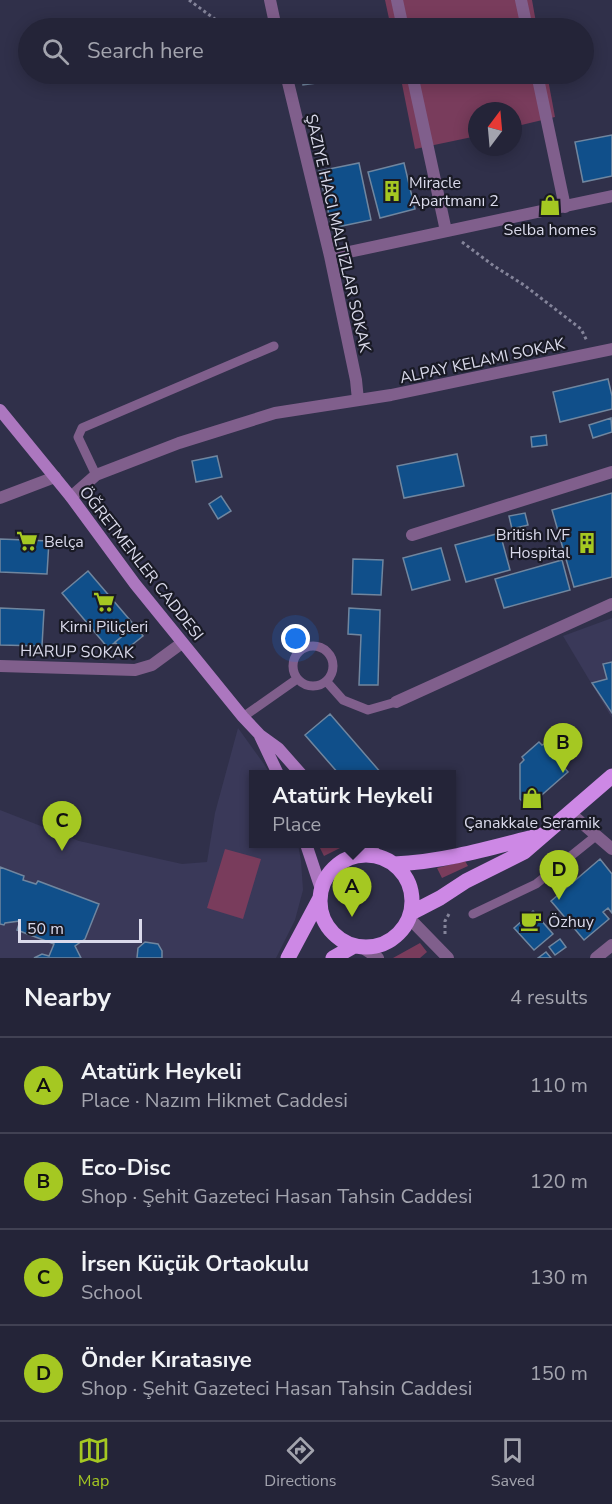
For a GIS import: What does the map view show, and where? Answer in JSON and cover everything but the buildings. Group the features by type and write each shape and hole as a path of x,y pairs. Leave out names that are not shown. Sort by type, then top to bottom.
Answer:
{"main road":[{"name":"ÖĞRETMENLER CADDESI","path":"0,410 71,497 135,584 243,717 260,735 278,748 298,770"},
{"name":"ÖĞRETMENLER CADDESI","path":"260,735 276,770"},
{"path":"410,916 466,881 524,852 612,776"},
{"path":"394,864 410,864 451,856 544,834"},
{"path":"307,848 321,894 321,914 328,928 340,939 358,947"},
{"path":"333,958 358,947 378,946 391,940 402,931 410,916 413,900 404,874 371,848"},
{"path":"288,958 321,894 327,876 343,861 350,858 364,855 378,856"}],"street":[{"path":"270,0 274,18"},
{"path":"397,0 401,18"},
{"path":"521,0 525,18"},
{"path":"288,84 330,256 356,380 358,400"},
{"path":"414,84 446,231"},
{"path":"539,84 565,207"},
{"path":"330,256 612,196"},
{"name":"ALPAY KELAMI SOKAK","path":"96,475 179,443 275,412 391,395 612,349"},
{"path":"412,535 612,471"},
{"path":"71,497 96,475"},
{"path":"0,498 55,477"},
{"path":"396,702 612,604"},
{"name":"HARUP SOKAK","path":"0,666 135,670 152,665 182,643"},
{"path":"569,812 612,849"},
{"path":"410,916 445,954"},
{"path":"596,958 612,945"},
{"path":"358,947 378,958"}],"lane":[{"path":"96,475 78,437 82,428 274,346"},
{"path":"315,646 327,651 331,657 333,670 327,682 315,687 308,686 297,679 293,667 297,654 308,647 315,646"},
{"path":"243,717 297,679"},
{"path":"327,682 343,700 368,710 396,702"},
{"path":"473,914 536,884 597,836"}],"path":[{"path":"189,0 213,18"},
{"path":"446,231 524,285 581,329 593,354"},
{"path":"440,898 449,914 445,921 449,943 445,954"}],"shaded area":[{"path":"385,0 532,0 535,18 389,18"},
{"path":"402,84 549,84 555,117 522,125 522,102 468,102 468,138 415,149"},
{"path":"612,618 612,718 563,636"},
{"path":"238,728 268,770 249,770 249,848 299,848 301,861 303,890 295,920 276,958 0,958 0,810 79,841 182,864 207,862 215,813"},
{"path":"320,848 340,848 324,856"},
{"path":"225,849 261,859 243,919 207,908"},
{"path":"465,861 468,866 442,878 437,868"},
{"path":"420,943 427,952 420,958 393,958"}],"place":[{"name":"Miracle Apartmanı 2","path":"392,191"},
{"name":"Selba homes","path":"550,205"},
{"name":"Belça","path":"27,541"},
{"name":"British IVF Hospital","path":"587,543"},
{"name":"Kirni Piliçleri","path":"104,602"},
{"name":"Eco-Disc","path":"563,773"},
{"name":"Çanakkale Seramik","path":"532,798"},
{"name":"İrsen Küçük Ortaokulu","path":"62,851"},
{"name":"Önder Kıratasıye","path":"559,900"},
{"name":"Atatürk Heykeli","path":"352,917"},
{"name":"Özhuy","path":"531,921"}]}
